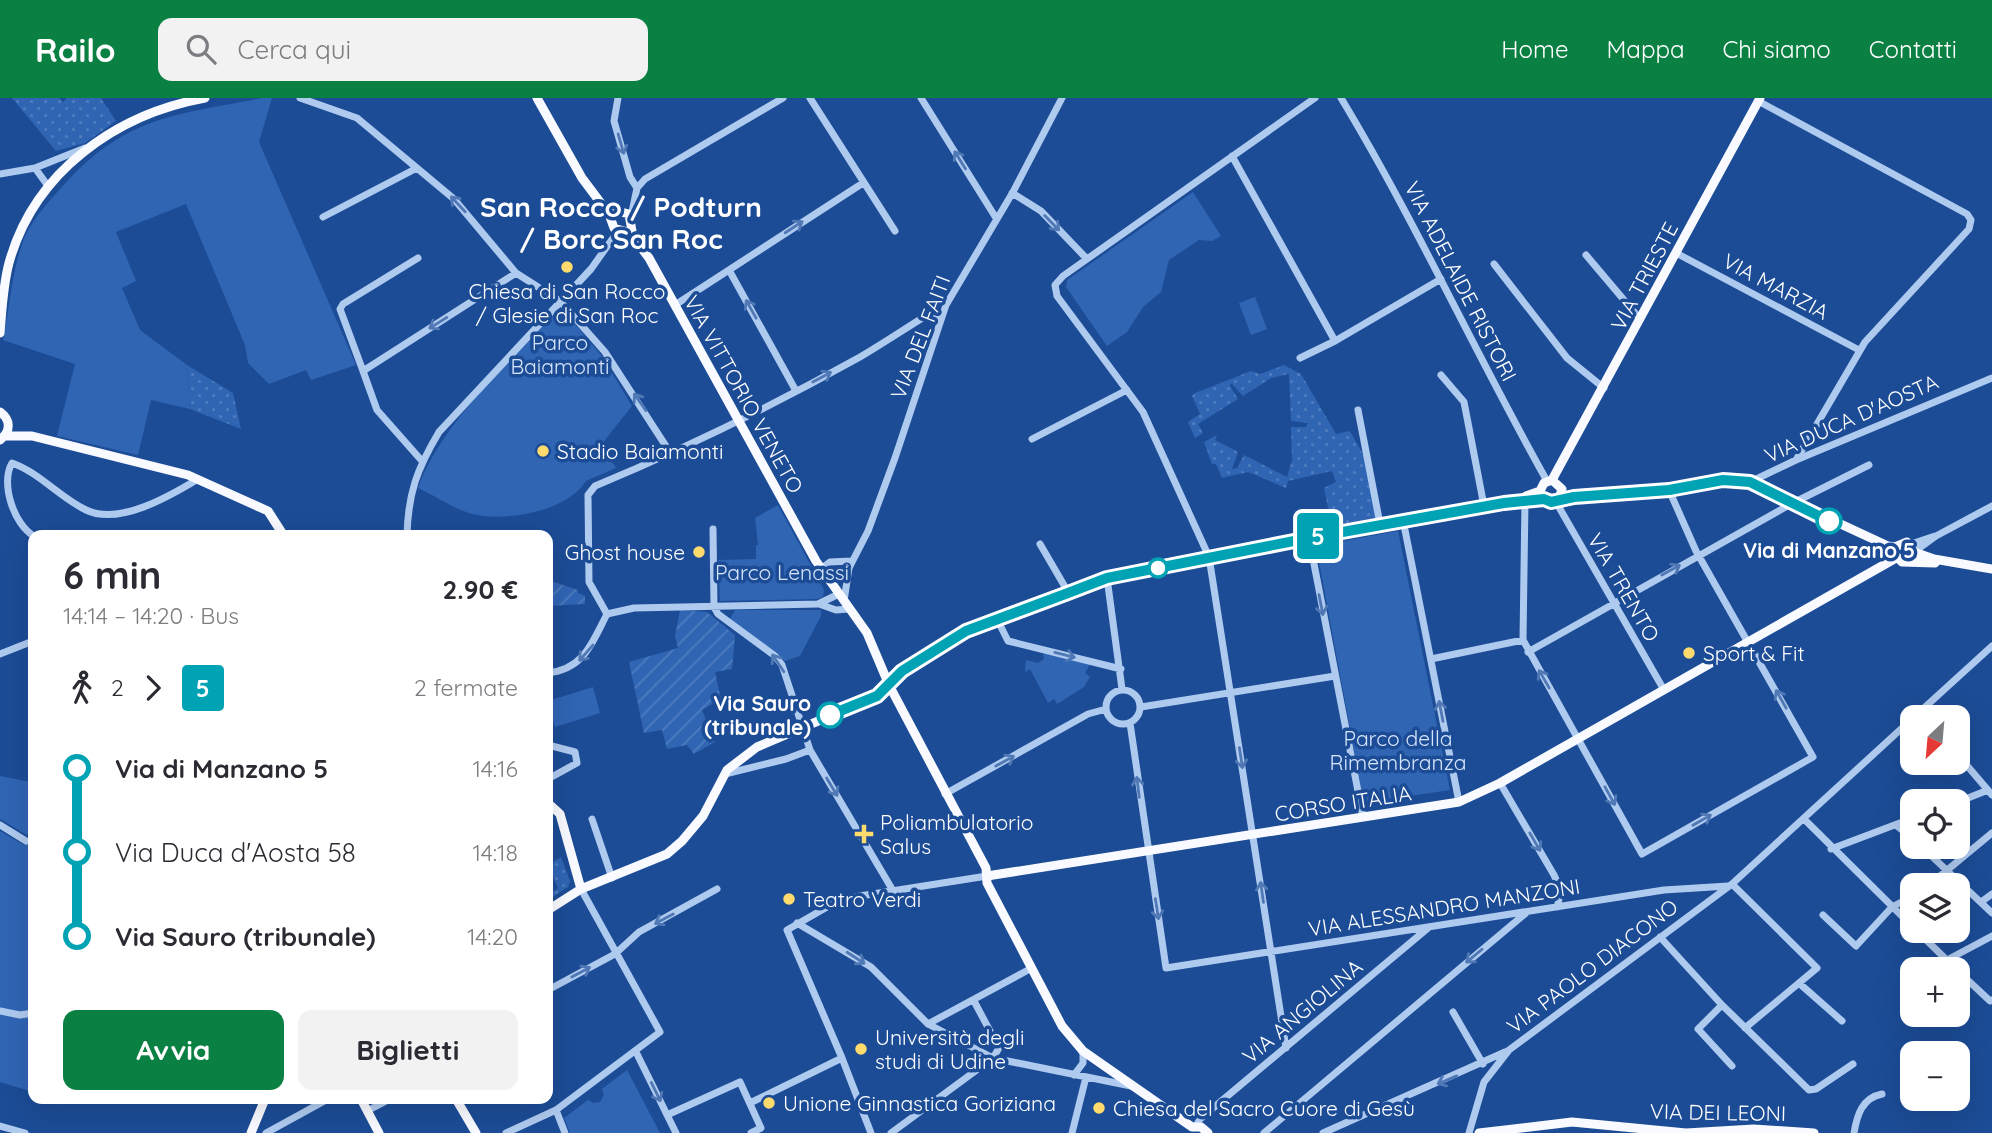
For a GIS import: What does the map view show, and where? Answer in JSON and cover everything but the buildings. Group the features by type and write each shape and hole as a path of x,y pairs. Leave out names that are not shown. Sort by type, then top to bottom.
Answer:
{"main road":[{"path":"0,332 9,264 22,229 48,186 89,146 127,122 205,98"},
{"name":"VIA VITTORIO VENETO","path":"537,98 582,178 649,258 821,569 867,633 889,685 986,868 987,883 1062,1026 1083,1051 1194,1128"},
{"name":"VIA TRIESTE","path":"1552,481 1759,100"},
{"name":"VIA VITTORIO VENETO","path":"604,207 620,211 622,228"},
{"path":"620,211 622,228"},
{"path":"1,409 8,423 32,436 198,479 268,511 280,530"},
{"path":"8,423 1,439 32,436"},
{"name":"VIA DUCA D'AOSTA","path":"1504,503 1542,495 1559,498 1669,490 1723,480 1750,482"},
{"path":"1542,495 1552,481"},
{"path":"1552,481 1559,498"},
{"path":"1750,482 1895,553 1911,552 1992,571"},
{"name":"VIA DUCA D'AOSTA","path":"724,774 757,747 877,696 902,671 966,631 1107,578 1380,524 1525,501 1542,495"},
{"path":"1895,553 1902,541 1911,552 1992,571"},
{"name":"CORSO ITALIA","path":"987,876 1459,802 1500,783 1877,571 1895,553"},
{"path":"553,906 581,889 651,863 682,842 703,816 724,774"},
{"path":"553,808 560,814 581,889"},
{"path":"251,1133 263,1104"},
{"path":"363,1104 379,1133"},
{"path":"459,1104 476,1133"},
{"name":"VIA DEI LEONI","path":"1479,1133 1544,1124 1686,1133 1754,1129 1814,1133"}],"street":[{"path":"300,98 357,118 454,199 516,273 560,301 605,352 671,454"},
{"path":"618,98 614,121 630,177 637,188"},
{"path":"407,530 411,486 439,432 575,286 622,228 637,188 645,179 783,98"},
{"path":"810,98 895,231"},
{"path":"921,98 996,218"},
{"name":"VIA DEL FAITI","path":"850,564 868,531 954,289 1012,194 1062,98"},
{"path":"1286,1048 1209,557 1151,426 1057,296 1055,285 1315,98"},
{"name":"VIA ADELAIDE RISTORI","path":"1341,98 1383,167 1506,408 1552,481"},
{"path":"1759,100 1967,214 1972,220 1969,229 1860,350 1796,460"},
{"path":"0,174 35,168 89,146"},
{"path":"1232,156 1335,341"},
{"path":"323,217 417,167"},
{"path":"35,168 48,186"},
{"path":"676,304 863,183"},
{"path":"1012,194 1041,211 1087,260"},
{"path":"620,211 633,203"},
{"name":"VIA MARZIA","path":"1676,253 1860,350"},
{"path":"1586,255 1640,319"},
{"path":"418,258 342,304 340,309 377,410 422,461"},
{"path":"1494,264 1567,358 1604,388"},
{"path":"729,270 796,390"},
{"path":"363,371 516,273"},
{"path":"1300,358 1335,341 1441,279"},
{"path":"607,614 589,582 587,495 595,486 671,454 796,390 863,355 924,317 942,320"},
{"path":"1441,375 1464,402 1484,506"},
{"name":"VIA DUCA D'AOSTA","path":"1750,482 1992,378"},
{"path":"1032,439 1127,390"},
{"path":"1358,410 1380,524"},
{"path":"28,533 11,503 8,470 12,463 27,468 85,510 99,515 130,511 198,479"},
{"path":"1528,652 1791,504 1868,466"},
{"path":"1525,501 1523,640 1642,854 1813,757 1699,555 1669,490"},
{"name":"VIA TRENTO","path":"1559,498 1612,604 1664,690"},
{"path":"1911,552 1992,506"},
{"path":"1403,520 1459,802"},
{"path":"713,529 714,607 718,614 775,656 782,665 810,750 892,889"},
{"path":"1911,552 1936,536"},
{"path":"1309,538 1363,817"},
{"path":"1928,543 1940,560"},
{"path":"1040,544 1068,593"},
{"path":"821,569 830,562 850,564"},
{"path":"818,604 836,610 850,564"},
{"path":"841,597 850,564"},
{"path":"1107,578 1122,689"},
{"path":"607,614 634,608 818,604 841,597"},
{"path":"553,672 572,667 583,657 594,643 607,614"},
{"path":"997,619 1008,641 1121,669"},
{"path":"1431,659 1523,640"},
{"path":"0,654 28,643"},
{"name":"VIA PAOLO DIACONO","path":"1927,705 1992,646"},
{"path":"1141,707 1335,676"},
{"path":"1122,689 1132,692 1141,707 1137,717 1130,723 1114,722 1106,709 1109,697 1122,689"},
{"path":"945,794 1088,714 1106,709"},
{"path":"1130,723 1147,850"},
{"name":"VIA PAOLO DIACONO","path":"1469,1133 1474,1108 1484,1083 1509,1050 1730,885 1900,730"},
{"path":"553,746 575,752 577,763 553,777"},
{"path":"724,774 786,759 810,750"},
{"path":"1970,769 1990,793 1970,799"},
{"path":"1500,783 1554,875 1560,891 1557,907"},
{"path":"1804,819 1831,849 1900,915"},
{"path":"592,820 612,878"},
{"path":"1831,849 1900,823"},
{"path":"0,825 26,841"},
{"path":"1896,825 1900,828"},
{"path":"1943,873 1992,832"},
{"name":"VIA ALESSANDRO MANZONI","path":"1147,850 1166,968 1664,890 1730,885"},
{"path":"1936,859 1992,913"},
{"name":"CORSO ITALIA","path":"842,1058 786,930 841,899 987,876"},
{"path":"1730,885 1816,965 1816,971 1745,1028"},
{"path":"506,1133 556,1111 660,1032 581,889"},
{"path":"553,987 615,954 639,932 717,889"},
{"path":"1981,902 1992,894"},
{"path":"1823,915 1856,946 1892,907 1900,903"},
{"path":"1264,1133 1527,912"},
{"path":"797,923 870,967 928,1024 993,1058 1131,1086"},
{"name":"VIA ANGIOLINA","path":"1194,1128 1429,928"},
{"path":"1953,957 1992,936"},
{"path":"1660,937 1722,1005 1809,1090 1816,1089 1853,1064"},
{"path":"1929,943 1944,957"},
{"path":"928,1024 1030,969"},
{"path":"1970,981 1991,1000"},
{"path":"1800,984 1842,1021"},
{"path":"891,1133 993,1058 999,1048 974,1001"},
{"path":"1722,1005 1698,1029 1732,1066"},
{"path":"0,1011 28,1014"},
{"path":"1453,1012 1483,1064"},
{"path":"1324,1133 1473,1069 1509,1050"},
{"path":"1074,1075 1083,1063 1083,1051"},
{"path":"636,1052 676,1133"},
{"path":"750,1104 842,1058 871,1133"},
{"path":"1473,1069 1484,1083"},
{"path":"1072,1133 1086,1077"},
{"path":"667,1115 740,1082 761,1128 751,1133"},
{"path":"1854,1133 1860,1110 1874,1095 1882,1094"},
{"path":"266,1133 319,1104"},
{"path":"367,1111 380,1104"},
{"path":"556,1111 565,1133"},
{"path":"1345,1133 1350,1122"},
{"path":"0,1127 25,1133"}],"green space":[{"path":"12,98 59,98 63,102 67,98 101,98 116,121 85,143 56,151"},
{"path":"272,98 259,142 356,365 311,380 306,370 269,384 248,363 245,345 186,204 116,232 136,281 122,288 140,330 187,365 190,409 151,400 138,455 57,436 75,364 3,340 17,259 26,234 52,198 85,163 130,132 177,115"},
{"path":"1193,192 1221,236 1212,241 1199,240 1169,260 1161,292 1143,307 1127,332 1107,346 1066,287 1067,280"},
{"path":"1255,297 1267,329 1251,335 1239,303"},
{"name":"Parco Baiamonti","path":"564,311 601,355 632,406 601,445 616,468 586,481 578,491 553,506 522,515 477,515 418,488 428,464 459,418 555,312"},
{"path":"187,365 233,393 241,429 190,409"},
{"path":"1284,365 1301,374 1336,434 1350,431 1365,458 1376,518 1332,526 1324,488 1336,482 1332,471 1288,481 1286,488 1248,472 1222,478 1216,464 1212,464 1204,442 1217,435 1215,440 1238,452 1232,469 1237,468 1244,455 1287,477 1292,460 1291,427 1306,427 1308,423 1291,421 1289,374 1271,378 1243,396 1231,383 1230,386 1238,399 1198,424 1203,433 1195,438 1188,422 1200,414 1192,396 1195,393 1251,371 1260,374"},
{"name":"Parco Lenassi","path":"778,505 824,590 823,597 720,601 718,560 756,559 758,545 755,518"},
{"name":"Parco della Rimembranza","path":"1398,531 1450,790 1364,803 1316,546"},
{"path":"553,582 578,590 578,593 585,596 585,604 553,606"},
{"path":"680,610 707,612 735,635 732,669 715,672 721,699 702,710 715,742 694,754 687,745 667,749 662,730 644,733 629,662 678,648 675,636"},
{"path":"735,610 821,610 821,616 800,656 785,661 730,619"},
{"path":"1043,653 1090,664 1085,673 1090,677 1084,687 1057,704 1054,699 1048,703 1030,669 1025,672 1026,660 1038,663 1044,659"},
{"path":"593,687 600,713 555,727 553,699"},
{"path":"0,776 28,781 28,836 0,819"},
{"path":"0,831 24,845 28,840 28,1090 0,1082"},
{"path":"561,857 570,881 568,887 553,897 553,892 558,888 553,876 553,862"},
{"path":"627,1070 660,1133 570,1133 564,1118 588,1100 593,1103 600,1102 604,1095 602,1089"}],"bus line":[{"name":"5","path":"830,715 877,696 902,671 966,631 1107,578 1309,538 1504,503 1544,499 1556,502 1574,497 1669,490 1723,480 1750,482 1829,521"}],"place":[{"name":"Chiesa di San Rocco / Glesie di San Roc","path":"567,267"},
{"name":"Stadio Baiamonti","path":"543,451"},
{"name":"Via di Manzano 5","path":"1829,521"},
{"name":"Ghost house","path":"699,552"},
{"name":"Sport & Fit","path":"1689,653"},
{"name":"Via Sauro (tribunale)","path":"830,715"},
{"name":"Poliambulatorio Salus","path":"864,834"},
{"name":"Teatro Verdi","path":"789,899"},
{"name":"Università degli studi di Udine","path":"861,1049"},
{"name":"Unione Ginnastica Goriziana","path":"769,1103"},
{"name":"Chiesa del Sacro Cuore di Gesù","path":"1099,1108"}],"district":[{"name":"San Rocco / Podturn / Borc San Roc","path":"621,222"}]}
